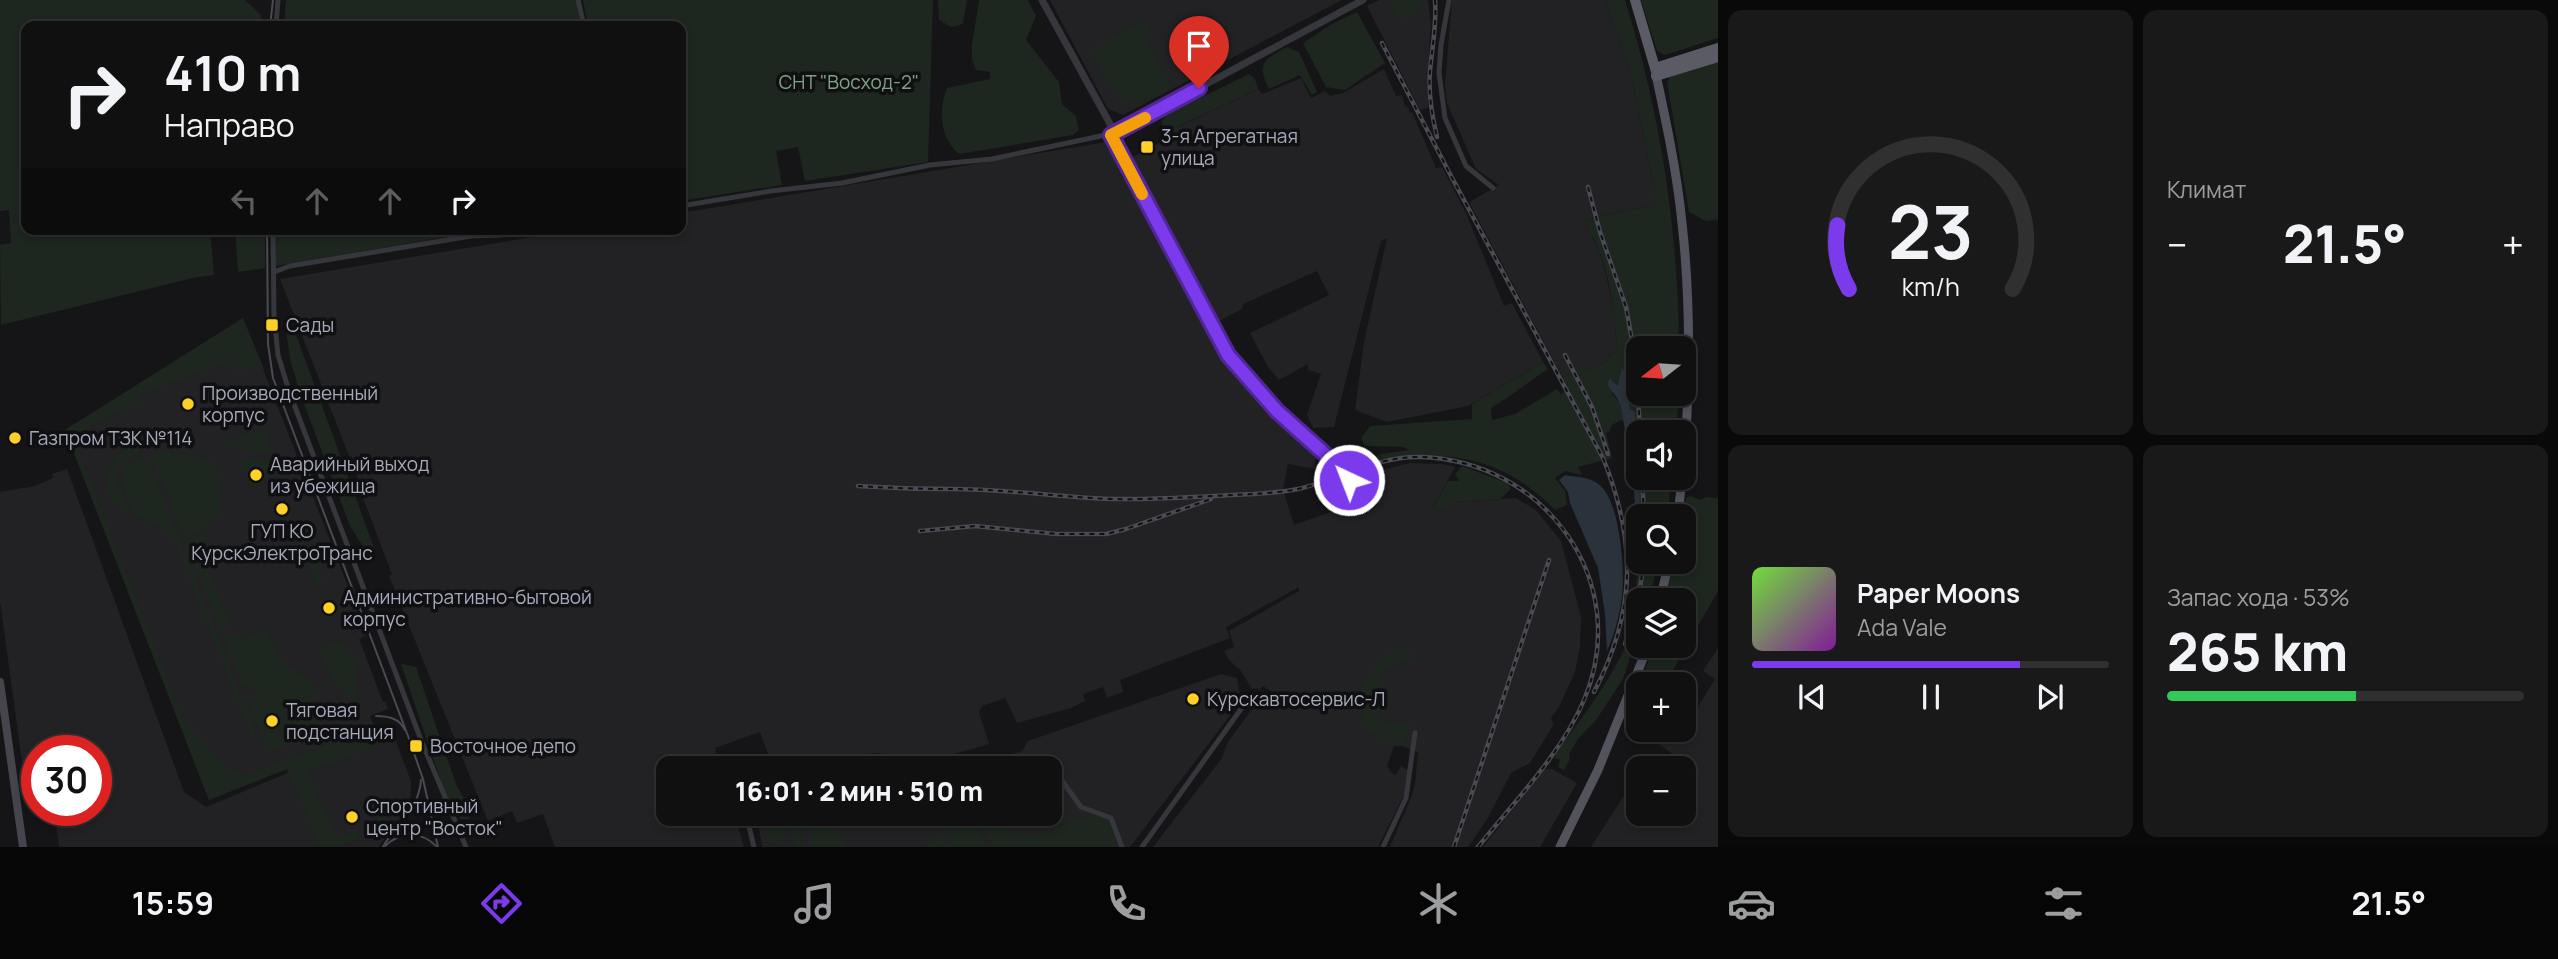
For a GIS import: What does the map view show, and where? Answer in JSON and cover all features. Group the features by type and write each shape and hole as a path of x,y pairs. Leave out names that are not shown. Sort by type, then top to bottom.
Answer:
{"highway":[{"path":"1635,0 1656,72"},
{"path":"1656,72 1718,48"},
{"path":"1656,72 1718,57"}],"main road":[{"path":"1656,72 1678,188 1685,254 1690,349 1686,420"},
{"path":"1560,847 1604,758 1643,658"},
{"path":"0,682 23,847"}],"street":[{"path":"276,21 278,0"},
{"path":"579,0 583,21"},
{"path":"1042,0 1228,355 1277,411 1347,474 1349,480"},
{"path":"686,205 842,183 930,165 992,159 1113,134 1363,0"},
{"path":"1449,0 1439,73 1445,118 1466,166 1493,188"},
{"path":"273,235 274,316 278,355 289,391 421,740 466,847"},
{"path":"274,272 303,264 486,235"},
{"path":"1142,847 1246,702"},
{"path":"1383,847 1406,798 1415,733"},
{"path":"1062,781 1081,807 1111,818 1122,847"},
{"path":"749,826 754,847"}],"shaded area":[{"path":"1050,0 1342,0 1123,115 1108,109"},
{"path":"1379,0 1428,0 1431,24 1428,108 1420,110 1367,6"},
{"path":"1452,0 1605,0 1631,73 1655,191 1655,205 1588,221 1583,217 1601,256 1606,275 1614,311 1617,350 1588,372 1584,367 1563,378 1470,204 1499,185 1476,169 1447,103 1445,85"},
{"path":"1384,69 1396,96 1402,95 1405,107 1412,112 1436,168 1442,167 1466,213 1504,306 1512,303 1543,362 1468,406 1387,422 1355,410 1364,342 1387,238 1381,241 1334,427 1313,428 1307,415 1321,374 1308,370 1308,364 1279,380 1268,367 1250,333 1329,295 1317,271 1243,304 1242,309 1221,320 1211,318 1129,159 1180,132 1178,127 1258,89 1262,94 1301,78 1311,98 1325,91 1330,96 1343,93"},
{"path":"1106,142 1216,350 1316,455 1315,469 1288,464 1283,489 1294,525 1339,509 1352,490 1353,477 1410,463 1441,464 1455,467 1433,508 1454,502 1516,498 1536,510 1561,541 1581,617 1580,647 1575,672 1551,718 1554,724 1530,763 1511,773 1488,818 1468,847 1390,847 1412,795 1418,752 1394,746 1387,766 1396,775 1401,766 1408,770 1404,795 1378,847 1153,847 1222,758 1227,743 1258,701 1267,701 1273,693 1263,686 1259,690 1252,689 1241,671 1229,660 1224,651 1234,647 1229,631 1299,591 1299,587 1226,627 1230,638 1120,680 1123,692 1107,698 1103,687 1083,694 1085,701 1071,708 1017,723 1005,698 982,706 979,712 989,744 947,756 873,753 865,756 769,756 760,732 715,748 717,756 656,756 656,826 738,826 744,847 555,847 543,814 517,823 512,811 488,821 389,576 392,574 358,485 360,484 280,279 544,235 686,235 686,212"},
{"path":"243,318 367,635 359,639 388,709 370,716 377,733 391,728 411,781 410,805 378,847 59,847 56,826 112,826 112,735 21,735 21,755 0,601 0,492 35,486 53,478 52,474 67,469 184,792 206,807 288,773 287,769 209,800 65,430"},
{"path":"1622,367 1626,381 1626,406 1635,412 1635,420 1626,420 1626,445 1619,402 1608,385 1609,378 1618,386"},
{"path":"1565,475 1586,478 1597,483 1605,491 1616,519 1622,554 1622,598 1607,651 1598,568 1570,503 1568,492 1559,480"},
{"path":"1634,490 1640,490 1640,504 1635,504"},
{"path":"1718,648 1718,847 1591,847 1626,793 1626,826 1696,826 1696,756 1675,756 1656,742 1696,742 1696,710 1715,679 1703,671"},
{"path":"1221,674 1237,678 1241,701 1130,847 762,847 759,826 1062,826 1062,756 1007,756 1022,751 1028,741"},
{"path":"1545,769 1552,769 1577,783 1540,847 1483,847"}],"green space":[{"path":"0,0 245,0 261,15 262,21 21,21 21,235 211,235 214,275 1,325 0,245 11,243 9,210 0,211"},
{"path":"286,0 576,0 580,21 284,21"},
{"name":"СНТ \"Восход-2\"","path":"583,0 933,0 928,162 805,181 798,147 776,151 782,185 686,200 686,21 587,21"},
{"path":"938,0 967,0 963,24 951,27 939,20"},
{"path":"979,0 1028,0 1036,16 1026,40 1059,82 1062,104 1076,116 1079,130 1073,135 959,154 953,148 942,123 942,105 947,88 990,79 990,72 976,70 972,60"},
{"path":"1391,0 1424,0 1415,16 1400,19 1394,12"},
{"path":"1605,0 1625,0 1658,129 1671,216 1679,336 1626,336 1626,381 1625,374 1618,387 1613,381 1612,394 1620,402 1624,422 1621,420 1612,425 1606,433 1612,458 1578,467 1582,475 1565,471 1555,478 1565,491 1567,505 1555,510 1539,495 1505,473 1469,460 1407,456 1364,461 1381,454 1409,450 1403,447 1365,446 1361,438 1370,426 1472,419 1472,404 1543,362 1548,369 1491,408 1492,420 1515,414 1557,389 1561,394 1568,389 1563,378 1584,366 1588,372 1617,350 1605,267 1582,216 1588,221 1655,205 1655,191 1631,73"},
{"path":"1641,0 1718,0 1718,38 1665,55 1657,51"},
{"path":"1357,12 1385,63 1345,90 1326,87 1303,43"},
{"path":"1144,20 1150,33 1145,37 1172,86 1162,94 1137,104 1114,90 1092,53 1095,47"},
{"path":"1287,47 1299,52 1317,92 1312,95 1300,75 1269,89 1263,74 1264,63"},
{"path":"1718,59 1718,220 1706,221 1689,212 1667,82 1671,75"},
{"path":"1249,74 1255,79 1258,89 1179,126 1180,132 1169,138 1161,129 1162,120 1170,113"},
{"path":"235,235 265,235 265,268 238,272"},
{"path":"276,235 458,235 276,266"},
{"path":"243,318 264,369 231,370 228,361 141,395 143,402 94,424 80,438 77,446 184,720 227,767 246,775 374,727 377,733 372,735 377,747 309,772 324,811 329,813 326,814 336,838 357,830 360,837 336,847 320,847 287,769 209,800 65,430"},
{"path":"286,330 295,332 376,553 372,561 350,526 300,393 290,359"},
{"path":"1630,406 1678,406 1677,420 1635,420 1635,412"},
{"path":"264,427 275,454 218,446"},
{"path":"133,445 142,446 143,451 125,460 116,477 129,513 114,504 108,478 118,455"},
{"path":"158,450 205,457 212,462 217,468 221,484 219,519 208,523 203,530 184,537 153,459"},
{"path":"249,457 273,461 282,473 253,483 242,463"},
{"path":"141,458 149,461 259,742 251,735 172,535 134,515 121,482 127,466"},
{"path":"1462,466 1507,483 1511,489 1500,499 1454,502 1443,511 1433,508 1448,481 1459,481 1455,474"},
{"path":"1639,490 1670,490 1669,504 1640,504"},
{"path":"1686,498 1718,498 1718,591 1696,630 1696,588 1668,588 1671,574 1696,574 1696,504 1685,504"},
{"path":"297,520 304,525 324,578 324,582 317,586 292,522"},
{"path":"205,534 214,538 199,544 231,627 219,627 185,541"},
{"path":"1637,574 1655,574 1652,588 1636,588"},
{"path":"267,630 280,658 318,689 310,699 319,720 313,731 306,736 268,752 248,703 258,699 254,688 242,686 224,642 226,635 233,632 240,640"},
{"path":"342,640 347,655 353,653 357,672 356,701 332,679 319,650"},
{"path":"1403,647 1414,653 1416,660 1398,662 1392,669 1384,671 1381,680 1386,690 1395,698 1387,710 1381,708 1378,711 1384,723 1410,725 1410,733 1402,746 1384,741 1367,730 1358,722 1365,716 1363,710 1353,712 1350,705 1363,682 1381,660 1393,648"},
{"path":"1626,647 1626,658 1630,658 1623,679 1596,720 1578,739 1564,770 1558,767 1560,760 1555,758 1556,753 1612,673"},
{"path":"1650,658 1680,658 1672,672 1644,672"},
{"path":"401,664 416,667 457,787 471,810 469,819 460,819 444,790"},
{"path":"377,792 389,821 372,828 370,824 378,820 368,796"},
{"path":"1098,817 1109,820 1117,841 1113,847 993,847 983,830 984,826 1006,826 1012,833 1035,835 1079,818"},
{"path":"763,826 789,826 779,846 763,835"},
{"path":"791,826 800,826 803,847 794,847"},
{"path":"805,826 837,826 846,847 814,847"},
{"path":"945,826 977,826 987,847 926,847 936,834 951,845"}],"tram line":[{"path":"271,21 273,0"},
{"path":"267,235 268,344 273,378 408,736 423,779 438,847"},
{"path":"376,716 393,719 405,730"},
{"path":"383,847 412,808 421,780"},
{"path":"385,846 398,838 411,835 425,838 437,847"}],"railway":[{"path":"1435,0 1430,88 1437,137"},
{"path":"1382,43 1603,458 1614,489 1622,519 1627,576 1618,634 1594,692"},
{"path":"1588,187 1600,232 1626,307 1636,363 1639,420"},
{"path":"1565,355 1592,407 1608,454"},
{"path":"858,486 991,490 1111,499 1254,494 1298,489 1388,460 1420,457 1465,463 1505,480 1540,504 1567,535 1587,572 1597,612 1596,656 1584,700 1575,720 1550,758 1478,847"},
{"path":"1643,490 1643,504"},
{"path":"920,531 975,526 1056,534 1106,534 1211,499"},
{"path":"1454,847 1549,560"},
{"path":"1640,588 1642,574"}],"slow traffic":[{"path":"1142,194 1111,135 1145,118"}],"place":[{"name":"3-я Агрегатная улица","path":"1147,147"},
{"name":"Сады","path":"272,325"},
{"name":"Производственный корпус","path":"188,404"},
{"name":"Газпром ТЗК №114","path":"15,438"},
{"name":"Аварийный выход из убежища","path":"256,475"},
{"name":"ГУП КО КурскЭлектроТранс","path":"282,509"},
{"name":"Административно-бытовой корпус","path":"329,608"},
{"name":"Курскавтосервис-Л","path":"1193,699"},
{"name":"Тяговая подстанция","path":"272,721"},
{"name":"Восточное депо","path":"416,746"},
{"name":"Спортивный центр \"Восток\"","path":"352,817"}],"route":[{"path":"1199,88 1111,135 1228,355 1277,411 1347,474 1349,480"}]}
